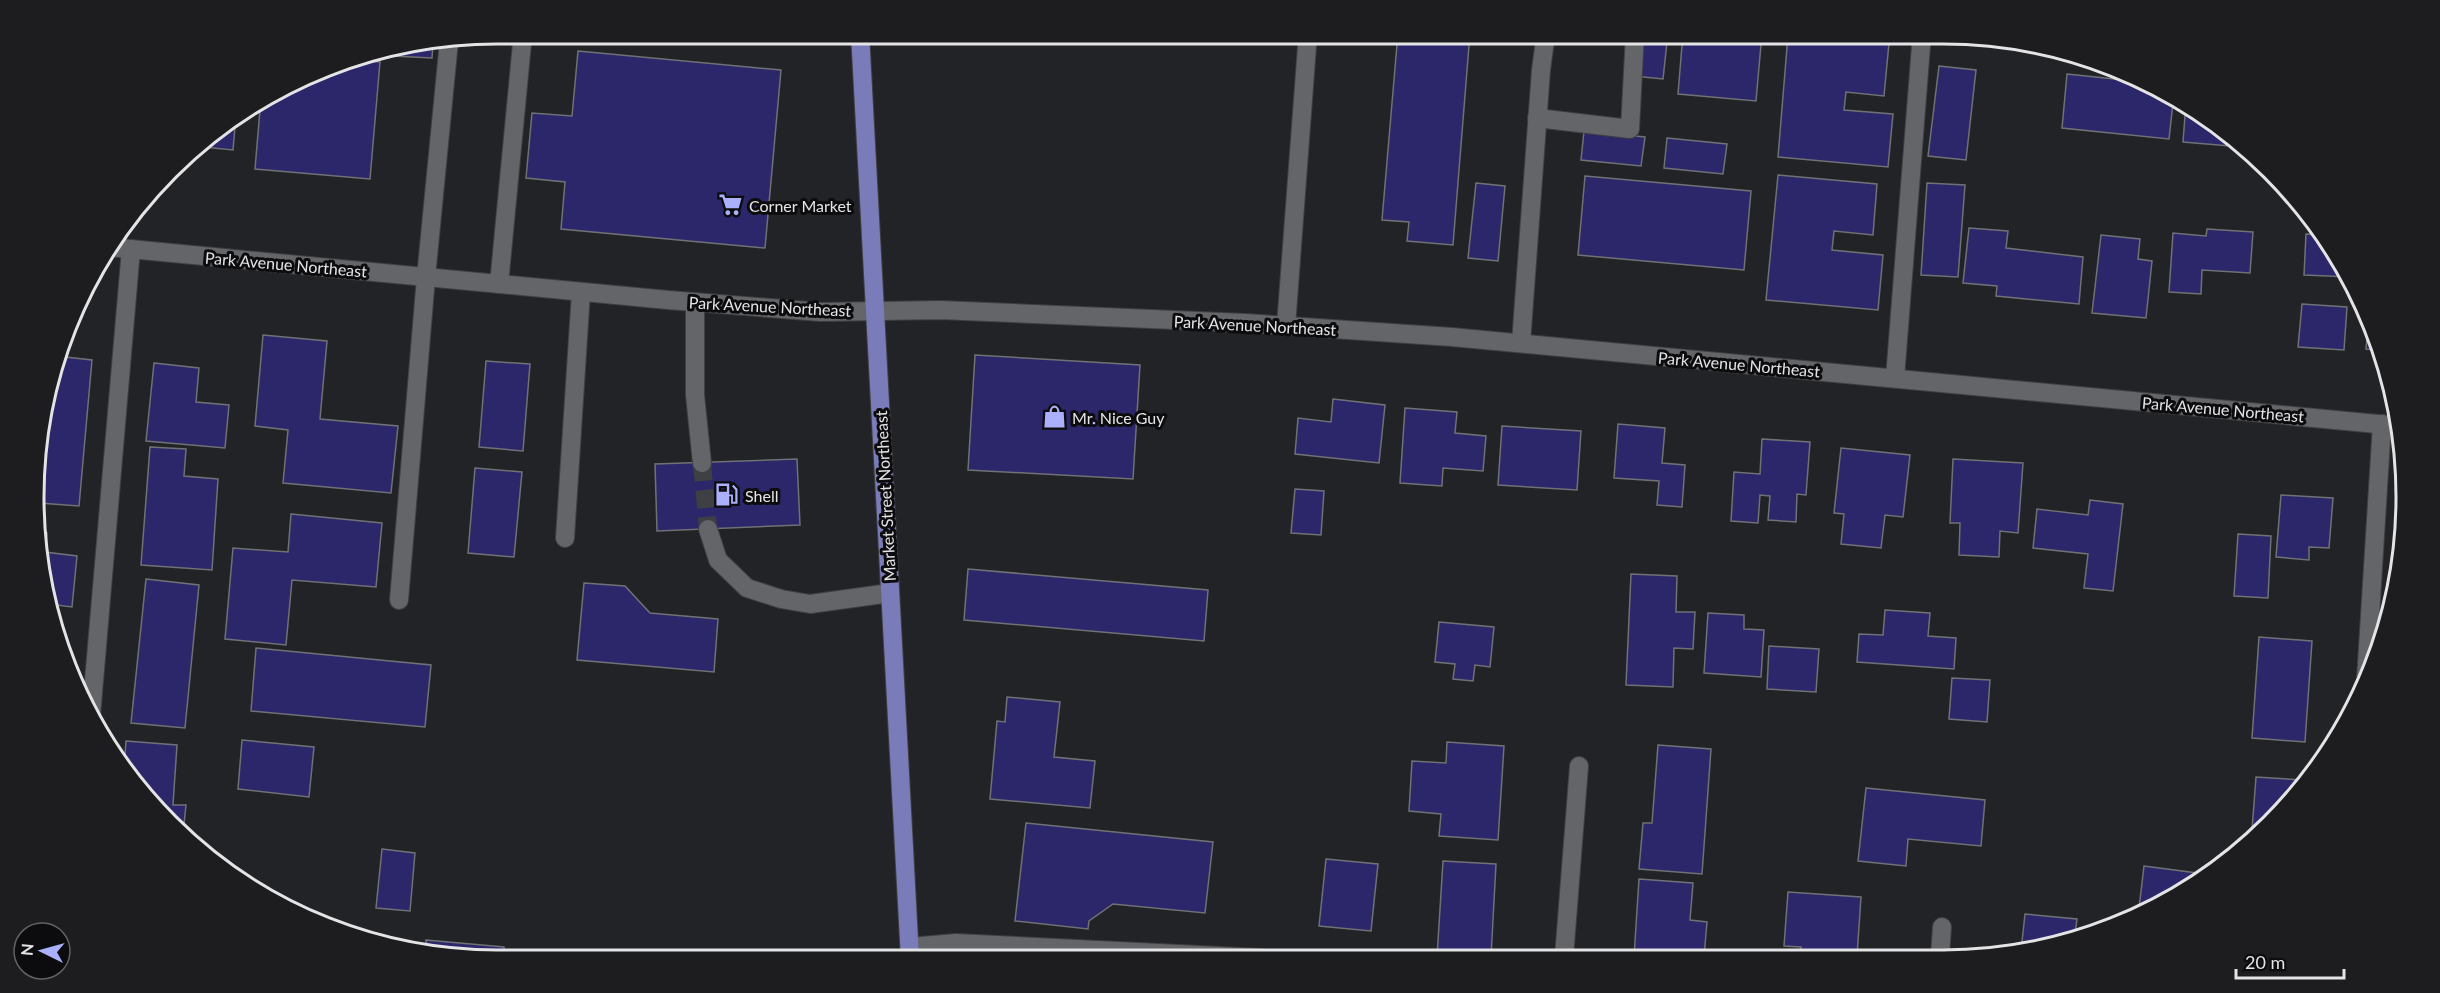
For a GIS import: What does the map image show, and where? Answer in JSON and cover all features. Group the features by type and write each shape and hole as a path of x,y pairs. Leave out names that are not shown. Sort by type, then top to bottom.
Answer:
{"main road":[{"name":"Market Street Northeast","path":"861,44 910,950"}],"street":[{"path":"499,284 522,44"},
{"path":"1286,326 1307,44"},
{"path":"1521,343 1544,44"},
{"path":"1537,118 1630,129 1634,44"},
{"path":"1895,378 1921,44"},
{"path":"399,600 426,277 449,46"},
{"name":"Park Avenue Northeast","path":"118,248 821,312 940,310 1286,326 1521,343 2391,425"},
{"path":"92,701 130,249"},
{"path":"565,538 581,292"},
{"path":"695,302 695,395 702,463"},
{"path":"2369,651 2391,425"},
{"path":"708,529 718,560 747,588 781,599 810,604 890,593"},
{"path":"1565,950 1579,766"},
{"path":"1940,950 1942,927"},
{"path":"924,950 956,943 1098,950"}],"building":[{"path":"1397,44 1469,44 1453,245 1407,241 1409,222 1382,220"},
{"path":"1637,44 1667,44 1663,79 1634,76"},
{"path":"1682,44 1761,44 1756,101 1678,94"},
{"path":"1787,44 1889,44 1884,96 1846,92 1844,110 1893,114 1888,167 1778,157"},
{"path":"433,48 432,58 393,56 408,52"},
{"path":"578,51 781,70 765,248 561,229 565,182 526,178 532,113 572,116"},
{"path":"372,61 380,62 370,179 255,169 260,110 323,78"},
{"path":"1939,66 1976,70 1966,160 1928,156"},
{"path":"2067,74 2121,80 2173,106 2169,139 2062,128"},
{"path":"2185,114 2230,146 2183,142"},
{"path":"235,127 233,150 208,148"},
{"path":"1584,131 1645,137 1641,166 1581,160"},
{"path":"1667,138 1727,144 1723,174 1664,168"},
{"path":"1778,175 1877,184 1873,235 1834,231 1832,250 1883,255 1878,310 1766,300"},
{"path":"1585,176 1751,191 1744,270 1578,255"},
{"path":"1476,183 1505,186 1498,261 1468,258"},
{"path":"1927,183 1965,185 1958,277 1921,275"},
{"path":"1969,228 2008,231 2006,248 2083,257 2079,304 1996,296 1997,286 1963,283"},
{"path":"2207,229 2253,232 2250,273 2202,270 2201,294 2169,292 2173,233 2206,236"},
{"path":"2306,234 2312,234 2340,277 2304,275"},
{"path":"2101,235 2140,239 2138,259 2152,261 2146,318 2092,313"},
{"path":"2302,304 2347,307 2344,350 2298,347"},
{"path":"263,335 327,341 320,419 398,426 391,493 283,483 288,430 255,426"},
{"path":"2367,337 2371,349 2366,349"},
{"name":"Mr. Nice Guy","path":"975,355 1140,365 1133,479 968,470"},
{"path":"66,357 92,360 79,506 44,503 47,437 52,408"},
{"path":"486,361 530,364 523,451 479,447"},
{"path":"154,363 199,368 196,402 229,405 225,448 146,441"},
{"path":"1333,399 1385,405 1379,463 1295,454 1298,418 1331,422"},
{"path":"1405,408 1457,412 1455,433 1486,436 1483,471 1443,468 1442,486 1400,483"},
{"path":"1618,424 1665,428 1662,463 1685,465 1682,507 1657,505 1659,481 1614,478"},
{"path":"1502,426 1581,431 1577,490 1498,485"},
{"path":"1762,439 1810,442 1806,495 1797,494 1796,522 1768,520 1770,496 1760,495 1758,523 1731,521 1734,472 1760,474"},
{"path":"150,447 186,449 184,476 218,479 212,570 141,565"},
{"path":"1841,448 1910,455 1903,517 1885,515 1881,548 1841,544 1844,514 1834,513"},
{"name":"Shell","path":"797,459 800,525 657,531 655,464"},
{"path":"1953,459 2023,463 2018,533 2000,531 1999,557 1959,555 1960,523 1950,523"},
{"path":"475,468 522,472 514,557 468,553"},
{"path":"1295,489 1324,491 1321,535 1291,533"},
{"path":"2281,495 2333,498 2329,548 2309,547 2309,560 2276,557"},
{"path":"2090,500 2123,504 2113,591 2084,588 2088,554 2033,548 2037,509 2088,515"},
{"path":"291,514 382,523 376,587 292,580 286,645 225,639 233,548 288,552"},
{"path":"2238,534 2271,536 2268,598 2234,596"},
{"path":"47,552 77,556 72,607 57,605"},
{"path":"968,569 1208,590 1204,641 964,620"},
{"path":"1631,574 1677,576 1676,612 1695,612 1693,649 1674,648 1673,687 1626,685"},
{"path":"146,579 199,585 185,728 131,723"},
{"path":"584,583 625,586 650,613 718,619 714,672 577,660"},
{"path":"1885,610 1930,613 1928,636 1956,638 1954,669 1857,662 1859,634 1883,635"},
{"path":"1708,613 1744,615 1744,629 1764,630 1761,677 1704,673"},
{"path":"1439,622 1494,627 1490,667 1475,665 1473,681 1453,679 1455,664 1435,662"},
{"path":"2259,637 2312,641 2305,742 2252,738"},
{"path":"1769,646 1819,649 1816,692 1767,689"},
{"path":"256,648 431,665 425,727 251,711"},
{"path":"1952,678 1990,680 1987,722 1949,719"},
{"path":"1007,697 1060,702 1054,757 1095,761 1090,808 990,799 997,721 1005,722"},
{"path":"242,740 314,747 309,797 238,789"},
{"path":"126,741 177,745 173,805 186,805 184,824 156,795 125,755"},
{"path":"1447,742 1504,746 1498,840 1439,836 1441,814 1409,811 1412,761 1446,763"},
{"path":"1658,745 1711,749 1702,874 1639,869 1643,823 1652,823"},
{"path":"2256,777 2297,780 2264,817 2252,828"},
{"path":"1866,788 1985,800 1981,846 1908,839 1906,866 1858,861"},
{"path":"1026,823 1213,842 1205,913 1113,904 1089,921 1088,929 1015,921"},
{"path":"382,849 415,853 410,911 376,908"},
{"path":"1326,859 1378,864 1371,931 1319,926"},
{"path":"1443,861 1496,864 1491,950 1437,950"},
{"path":"2144,866 2195,873 2170,889 2139,905"},
{"path":"1639,879 1693,883 1690,920 1707,922 1705,950 1634,950"},
{"path":"1788,892 1861,897 1857,950 1801,950 1801,947 1784,946"},
{"path":"2025,914 2077,919 2076,929 2022,943"},
{"path":"426,940 504,947 504,950 467,949 426,944"}],"tunnel":[{"path":"702,463 708,529"}],"place":[{"name":"Corner Market","path":"731,205"},
{"name":"Mr. Nice Guy","path":"1054,417"},
{"name":"Shell","path":"727,495"}]}
